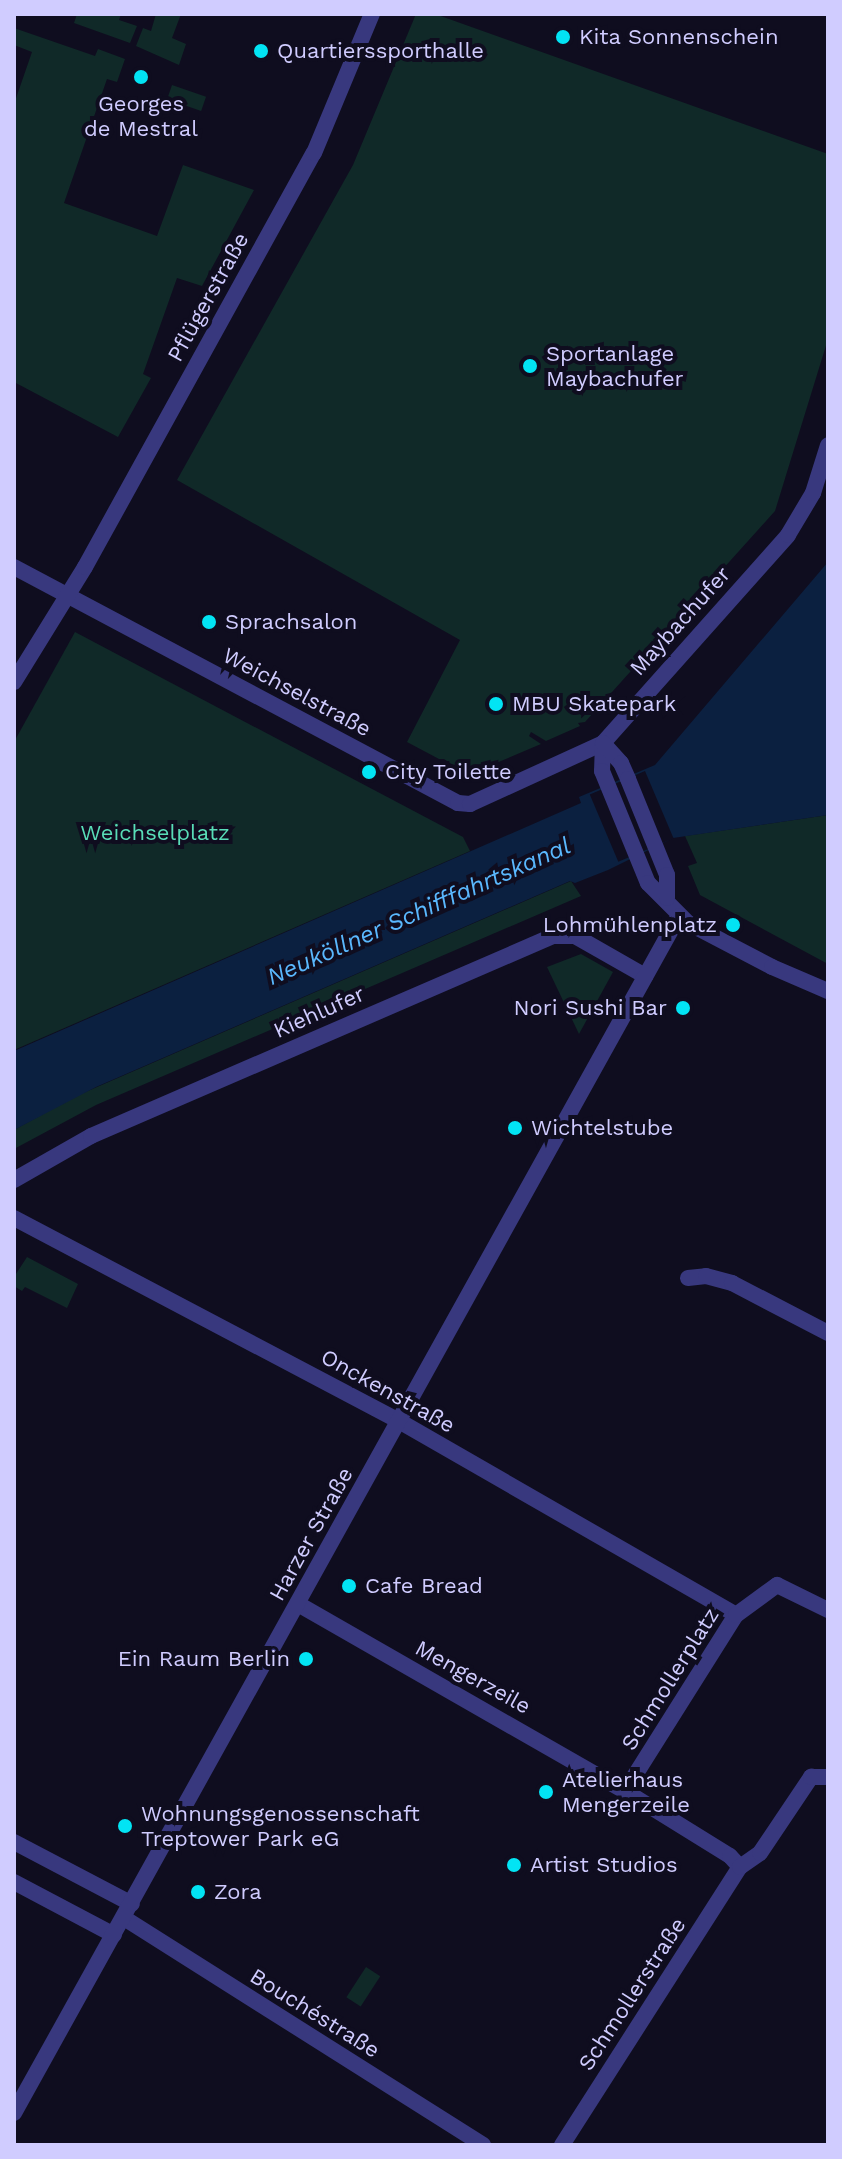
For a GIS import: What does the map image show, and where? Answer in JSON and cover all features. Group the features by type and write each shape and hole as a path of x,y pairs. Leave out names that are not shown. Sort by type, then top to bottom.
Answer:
{"street":[{"name":"Pflügerstraße","path":"68,595 314,153 372,14"},
{"name":"Maybachufer","path":"475,803 603,743 788,535 813,493 828,445"},
{"name":"Weichselstraße","path":"14,567 458,803 475,803"},
{"path":"14,682 68,595"},
{"path":"603,743 621,763 628,779 667,875 667,898"},
{"path":"603,743 602,771 648,883 667,898 679,916 772,967 828,991"},
{"path":"645,976 679,916"},
{"name":"Kiehlufer","path":"14,1180 91,1136 553,936 575,936 645,976"},
{"name":"Harzer Straße","path":"14,2113 645,976"},
{"name":"Onckenstraße","path":"14,1218 399,1421 736,1615"},
{"path":"688,1278 706,1276 732,1283 828,1333"},
{"name":"Schmollerplatz","path":"625,1791 736,1615 777,1585 826,1603"},
{"name":"Mengerzeile","path":"298,1604 625,1791"},
{"path":"625,1791 730,1856 740,1867 760,1853 811,1777 828,1777"},
{"name":"Bouchéstraße","path":"14,1842 128,1911 483,2145"},
{"name":"Schmollerstraße","path":"562,2145 740,1867"},
{"path":"14,1882 114,1935"}],"green space":[{"path":"77,14 121,14 119,20 137,26 130,43 74,23"},
{"path":"156,14 181,14 172,38 186,44 179,65 136,46 143,28 151,31"},
{"name":"Sportanlage Maybachufer","path":"416,14 435,14 828,154 828,339 775,511 585,722 546,741 531,732 529,736 541,744 468,775 444,759 407,742 460,640 177,480 353,165"},
{"path":"14,28 95,56 98,49 125,59 117,82 107,79 64,203 157,236 183,165 254,190 202,286 177,278 143,374 151,378 118,437 14,382 14,104 32,52 14,45"},
{"path":"172,85 206,97 201,111 167,99"},
{"name":"Weichselplatz","path":"75,632 463,837 470,851 14,1050 14,742"},
{"path":"828,815 828,964 700,895 688,866 697,863 685,836"},
{"path":"571,881 581,896 96,1105 14,1149 14,1130 74,1097"},
{"path":"581,954 613,972 579,1034 547,967"},
{"path":"27,1257 78,1284 67,1308 25,1287 22,1291 14,1286 14,1277"},
{"path":"366,1967 380,1976 361,2006 346,1997"}],"water":[{"name":"Neuköllner Schifffahrtskanal","path":"828,562 828,815 673,838 608,870 575,883 570,881 96,1087 14,1130 14,1051 581,803 579,797 655,765"}],"pier":[{"path":"645,771 674,838 618,862 590,794"}],"place":[{"name":"Kita Sonnenschein","path":"563,37"},
{"name":"Quartierssporthalle","path":"261,51"},
{"name":"Georges de Mestral","path":"141,77"},
{"name":"Sportanlage Maybachufer","path":"530,366"},
{"name":"Sprachsalon","path":"209,622"},
{"name":"MBU Skatepark","path":"496,704"},
{"name":"City Toilette","path":"369,772"},
{"name":"Lohmühlenplatz","path":"733,925"},
{"name":"Nori Sushi Bar","path":"683,1008"},
{"name":"Wichtelstube","path":"515,1128"},
{"name":"Cafe Bread","path":"349,1586"},
{"name":"Ein Raum Berlin","path":"306,1659"},
{"name":"Atelierhaus Mengerzeile","path":"546,1792"},
{"name":"Wohnungsgenossenschaft Treptower Park eG","path":"125,1826"},
{"name":"Artist Studios","path":"514,1865"},
{"name":"Zora","path":"198,1892"}]}
